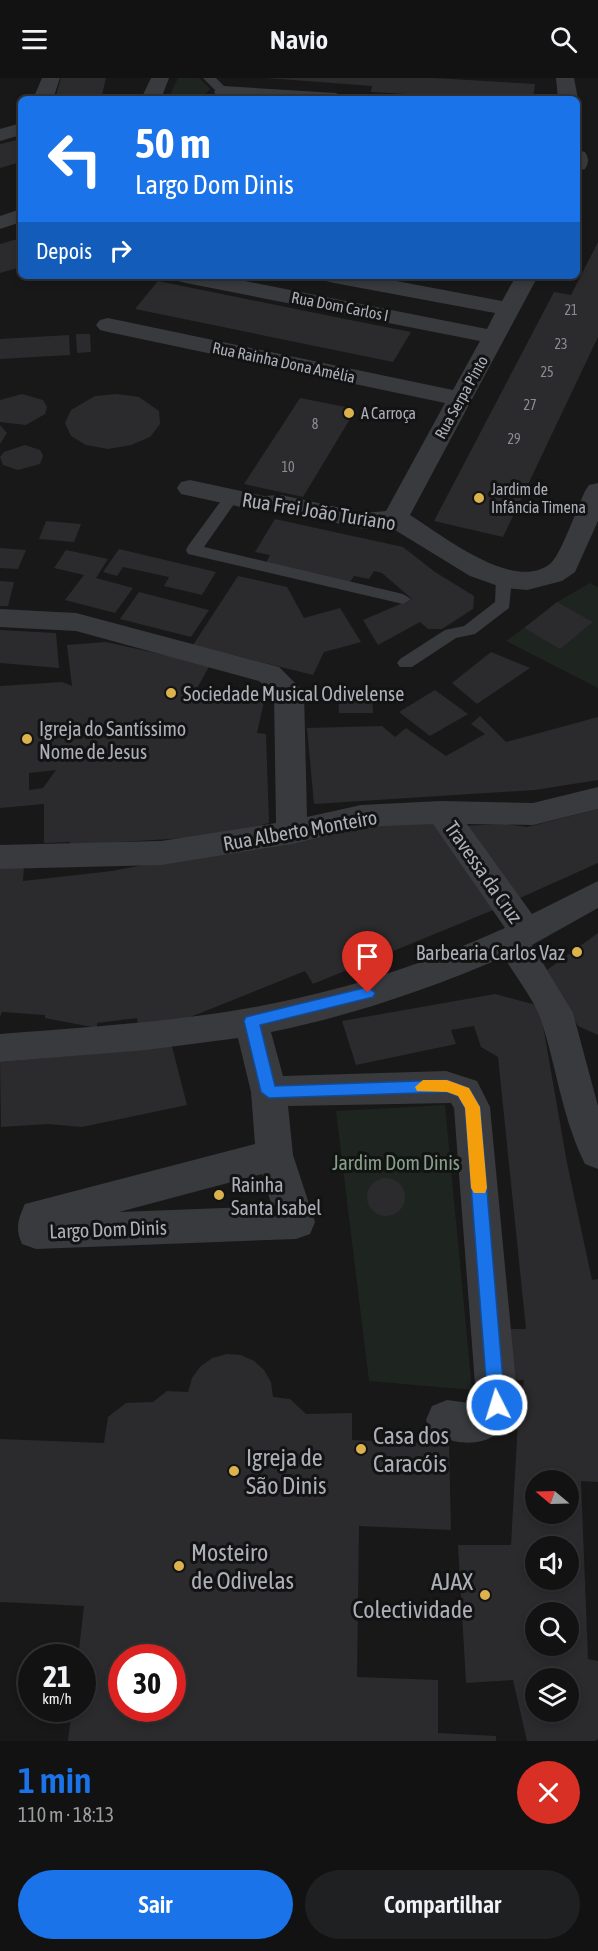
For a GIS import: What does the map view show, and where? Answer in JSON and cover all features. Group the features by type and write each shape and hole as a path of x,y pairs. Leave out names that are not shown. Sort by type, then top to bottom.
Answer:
{"street":[{"path":"44,96 51,78"},
{"path":"152,96 160,78"},
{"path":"565,78 568,96"},
{"path":"219,95 248,96"},
{"path":"0,135 18,130"},
{"path":"0,223 18,216"},
{"name":"Rua Dom Carlos I","path":"201,279 494,337"},
{"name":"Rua Dom Carlos I","path":"350,279 509,309"},
{"name":"Rua Serpa Pinto","path":"394,518 525,279"},
{"name":"Rua Rainha Dona Amélia","path":"108,325 460,399"},
{"name":"Rua Frei João Turiano","path":"190,488 264,504 281,503 364,521 394,518 480,570 504,579 540,579 552,575 565,566 598,491"},
{"path":"0,618 76,622 269,674 289,692 292,832"},
{"name":"Rua Alberto Monteiro","path":"0,857 161,853 292,832 361,816 441,812 533,814 598,798"},
{"name":"Travessa da Cruz","path":"441,812 518,935 556,1013 581,1110 598,1153"},
{"path":"0,1048 98,1041 251,1021 385,988 518,935 598,893"},
{"name":"Largo Dom Dinis","path":"251,1021 269,1092 274,1155 296,1222 36,1232 38,1216 274,1155"},
{"path":"269,1092 447,1086 464,1092 472,1107 497,1405 477,1424 447,1420"}],"lane":[{"path":"209,78 219,95"},
{"path":"231,497 194,550 403,599"},
{"path":"406,663 452,634 469,630 503,604 504,579"}],"green space":[{"path":"178,78 199,78 210,89 204,96 169,96"},
{"path":"590,583 598,587 598,688 506,641 524,628 560,648 593,622 557,602"},
{"name":"Jardim Dom Dinis","path":"445,1105 472,1390 369,1381 336,1111"}],"building":[{"path":"61,78 106,78 102,96 56,96"},
{"path":"266,78 434,78 535,84 533,96 440,96 371,92 372,86"},
{"path":"18,140 18,163 0,168 0,144"},
{"path":"18,239 18,268 0,273 0,244"},
{"path":"598,242 598,337 503,537 434,521 554,292 571,295"},
{"path":"158,281 411,332 393,362 135,309"},
{"path":"76,334 90,334 91,352 77,353"},
{"path":"69,335 70,355 0,359 0,339"},
{"path":"22,394 43,400 47,407 45,414 26,425 0,422 0,400"},
{"path":"117,394 139,397 159,411 160,424 150,437 131,445 108,449 86,445 71,436 65,423 71,410 95,396"},
{"path":"300,398 356,409 303,497 244,484"},
{"path":"0,425 7,433 0,444"},
{"path":"25,445 40,450 43,456 40,464 18,470 3,465 0,457 4,452"},
{"path":"275,519 403,547 435,572 474,596 473,609 442,629 428,629 420,622 378,645 363,620 412,599 382,573 374,571 369,579 354,576 350,582 266,563 270,555 255,552"},
{"path":"46,521 81,524 74,542 39,539"},
{"path":"0,548 26,550 18,569 0,568"},
{"path":"119,549 216,572 202,595 164,586 169,577 123,567 117,576 103,572"},
{"path":"66,550 108,559 96,578 133,588 115,613 65,600 84,575 54,568"},
{"path":"238,576 287,587 304,618 340,608 361,642 324,652 313,675 193,645"},
{"path":"0,581 14,582 8,606 0,606"},
{"path":"139,592 209,610 191,637 120,619"},
{"path":"557,602 593,622 560,649 524,628"},
{"path":"0,630 56,633 59,668 0,663"},
{"path":"106,642 210,665 196,690 265,697 257,733 266,734 269,823 220,836 70,845 70,842 44,843 44,804 0,808 0,686 62,682 72,686 67,645","holes":["56,770 43,788 29,790 29,773"]},
{"path":"491,652 530,668 477,704 452,683"},
{"path":"435,690 468,714 430,736 399,712"},
{"path":"338,693 372,693 373,713 339,713"},
{"path":"480,716 506,742 598,717 598,780 535,790 314,804 307,728 382,726 395,737 406,728 446,756 485,734 471,724"},
{"path":"598,809 598,863 511,902 459,826 507,824 527,827"},
{"path":"436,822 498,908 313,984 305,971 183,1020 138,1024 137,1018 97,1023 97,1028 45,1018 45,1015 2,1012 0,1017 0,869 24,867 23,881 112,871 306,834 392,823"},
{"path":"598,933 598,1035 578,1026 547,970"},
{"path":"495,994 536,1005 541,1014 567,1163 592,1280 598,1279 598,1482 581,1481 588,1659 598,1661 598,1739 595,1741 527,1741 513,1680 466,1683 458,1545 511,1545 518,1421 524,1380 509,1381 507,1329 526,1329 498,1057 481,1047 474,1026 451,1030 456,1044 356,1065 342,1021"},
{"path":"170,1039 187,1105 82,1127 48,1124 1,1127 0,1062 81,1055"},
{"path":"386,1178 393,1179 399,1184 404,1190 404,1204 399,1210 393,1215 386,1216 379,1215 373,1210 368,1204 367,1197 368,1190 373,1184 379,1179"},
{"name":"Mosteiro de Odivelas","path":"227,1354 241,1355 254,1361 264,1370 271,1382 273,1397 290,1399 306,1414 352,1413 352,1440 449,1444 451,1530 359,1526 357,1677 438,1680 438,1733 496,1736 496,1741 68,1741 70,1722 96,1722 96,1644 80,1644 84,1606 0,1602 0,1439 104,1443 108,1417 126,1403 153,1402 167,1391 188,1392 192,1378 200,1367 212,1358"}],"slow traffic":[{"path":"423,1087 447,1086 464,1092 472,1107 479,1188"}],"place":[{"name":"A Carroça","path":"349,413"},
{"name":"Jardim de Infância Timena","path":"479,498"},
{"name":"Sociedade Musical Odivelense","path":"171,693"},
{"name":"Igreja do Santíssimo Nome de Jesus","path":"27,739"},
{"name":"Barbearia Carlos Vaz","path":"577,952"},
{"name":"Rainha Santa Isabel","path":"219,1195"},
{"name":"Casa dos Caracóis","path":"361,1449"},
{"name":"Igreja de São Dinis","path":"234,1471"},
{"name":"Mosteiro de Odivelas","path":"179,1566"},
{"name":"AJAX Colectividade","path":"485,1595"}],"route":[{"path":"368,993 251,1021 269,1092 447,1086 464,1092 472,1107 497,1405"}]}
